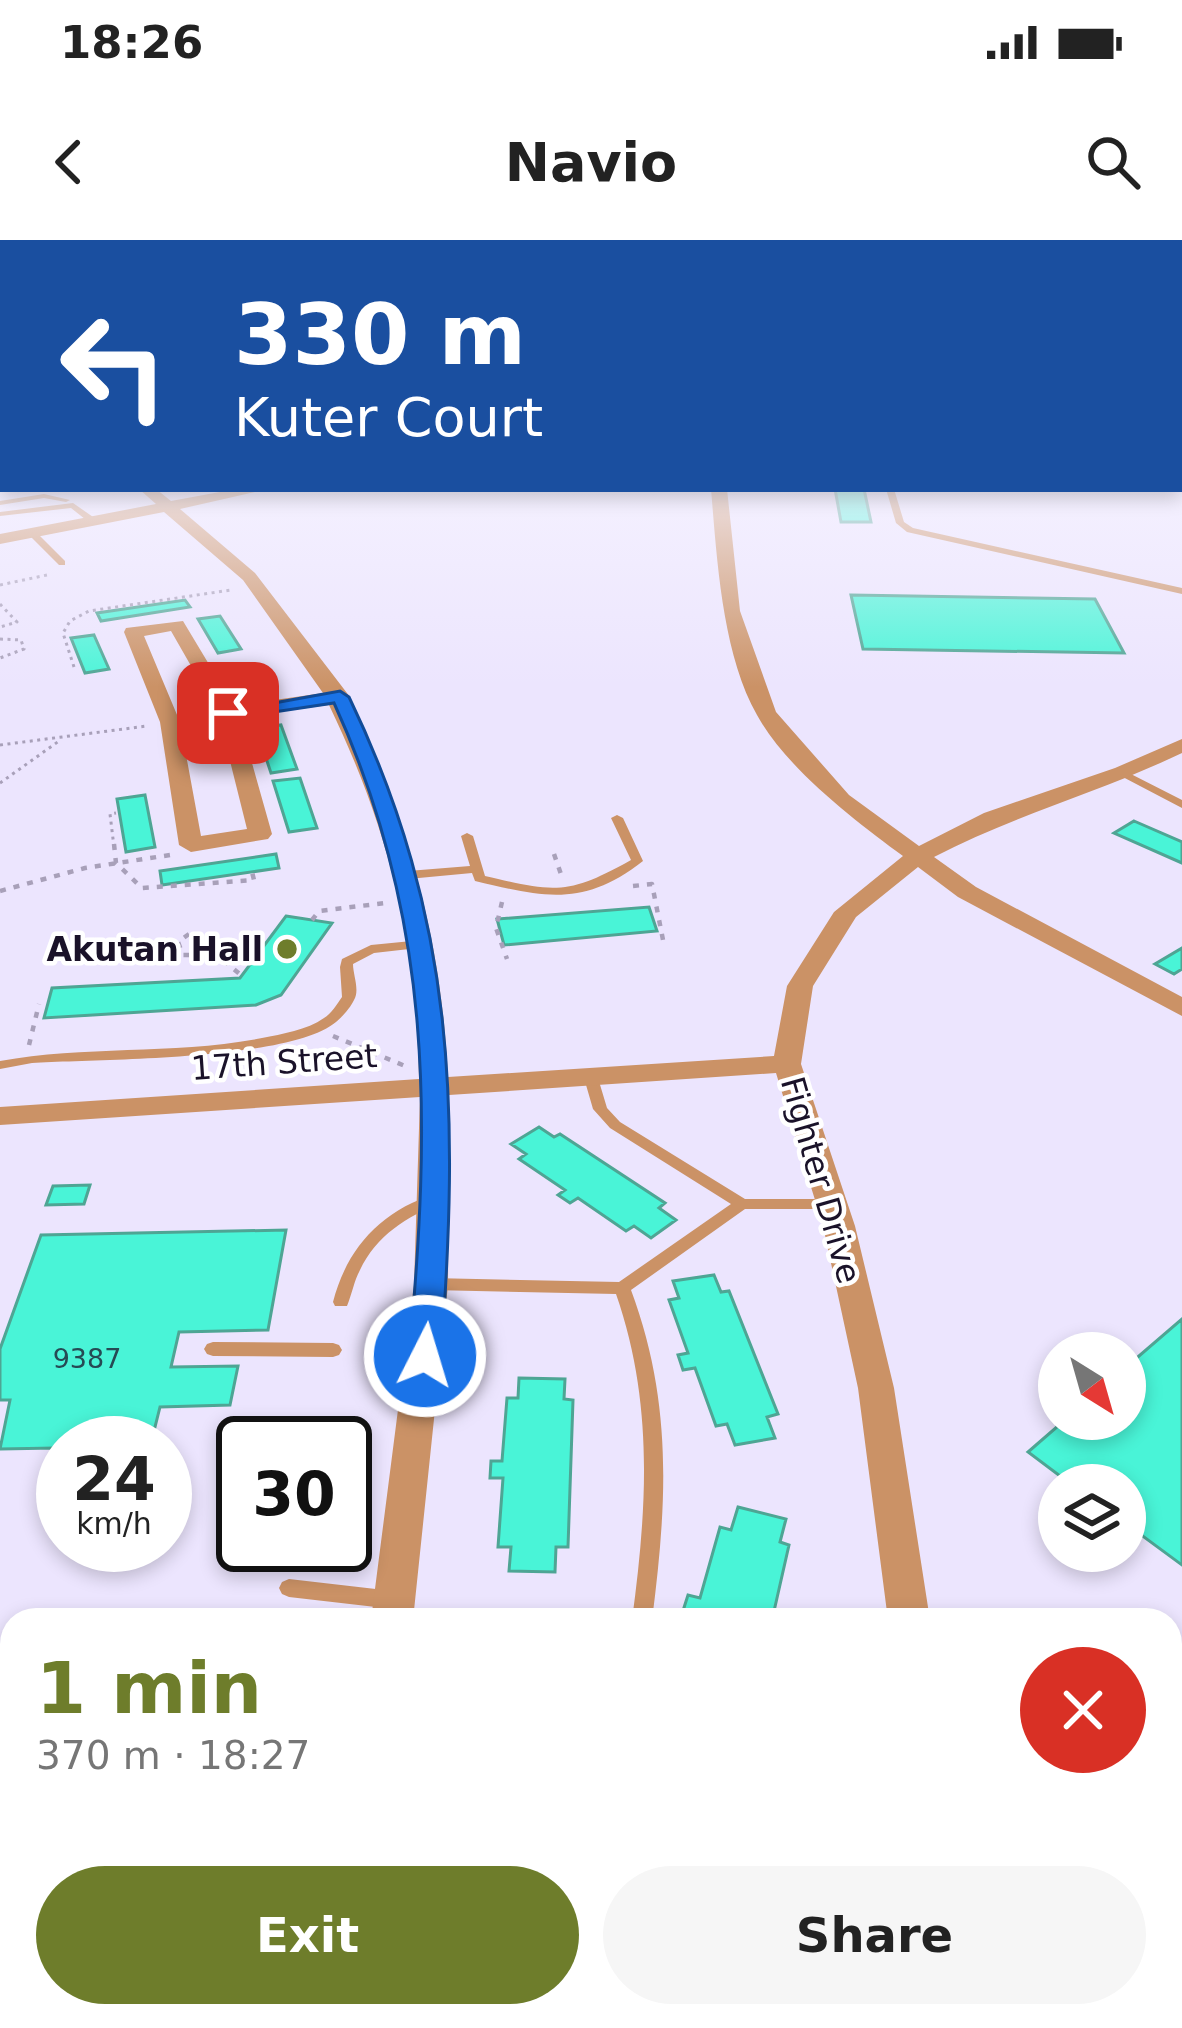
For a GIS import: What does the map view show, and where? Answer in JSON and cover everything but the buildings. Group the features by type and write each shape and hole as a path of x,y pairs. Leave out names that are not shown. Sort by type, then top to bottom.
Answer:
{"street":[{"path":"0,539 96,520"},
{"path":"189,520 252,576 295,626 340,697 386,799 422,944 435,1089 438,1198 394,1608"},
{"path":"722,520 731,611 766,714 841,800 968,892 1182,1008"},
{"path":"177,625 228,713 260,834 191,845 170,722 134,632 177,625"},
{"path":"228,713 340,697"},
{"name":"Fighter Drive","path":"907,1608 876,1388 832,1204 787,1064 800,986 846,912 919,855 992,818 1123,773 1182,746"},
{"name":"17th Street","path":"0,1116 787,1064"}],"lane":[{"path":"899,520 910,530 1181,590"},
{"path":"32,533 62,563"},
{"path":"170,722 228,713"},
{"path":"1123,773 1182,805"},
{"path":"467,836 479,878 545,894 585,891 637,861 617,818"},
{"path":"408,875 477,869"},
{"path":"0,1065 230,1048 320,1024 342,1010 352,994 344,971 357,955 422,944"},
{"path":"591,1078 600,1109 615,1125 742,1204 832,1204"},
{"path":"341,1302 347,1270 369,1240 393,1220 438,1198"},
{"path":"431,1284 622,1288 742,1204"},
{"path":"622,1288 639,1327 654,1399 644,1608"},
{"path":"213,1349 332,1350"},
{"path":"289,1588 384,1608"}],"path":[{"path":"0,627 17,622 2,608"},
{"path":"0,639 24,645 21,653 0,658"},
{"path":"0,745 170,722"},
{"path":"0,783 64,738"},
{"path":"116,813 110,814 116,863 148,890 254,880 252,872"},
{"path":"0,891 175,854"},
{"path":"630,886 652,884 664,945"},
{"path":"189,934 177,947 183,956 217,955 242,976"},
{"path":"28,1048 39,1004"},
{"path":"320,1024 342,1042 398,1061 435,1089"}],"place":[{"name":"Akutan Hall","path":"287,949"}],"route":[{"path":"228,713 340,697 386,799 406,863 433,1019 438,1198 425,1356"}]}
